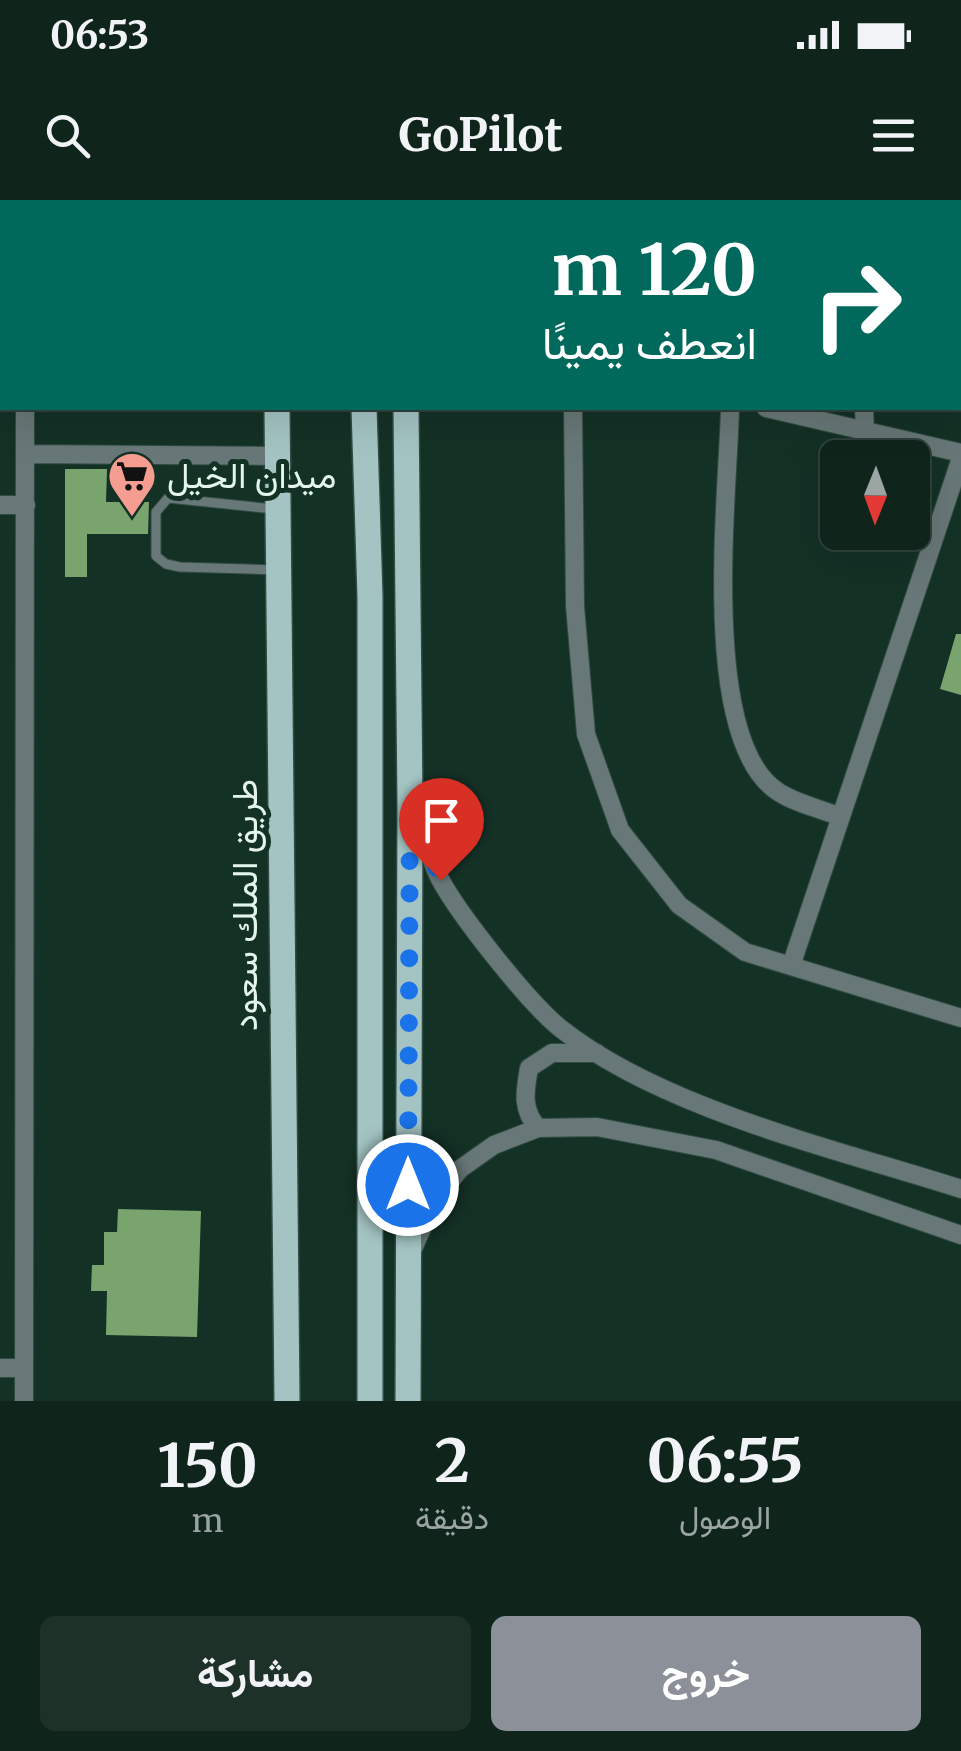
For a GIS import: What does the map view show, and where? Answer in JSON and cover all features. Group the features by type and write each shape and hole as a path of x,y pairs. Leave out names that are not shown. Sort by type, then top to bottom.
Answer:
{"main road":[{"name":"طريق الملك سعود","path":"276,410 287,1401"},
{"path":"364,410 370,596 370,1401"},
{"path":"406,410 410,802 408,1401"}],"street":[{"path":"24,410 24,1401"},
{"path":"572,410 575,606 586,734 620,830 679,905 745,952 961,1018"},
{"path":"730,410 724,648 730,708 747,758 776,791 841,817"},
{"path":"775,410 961,455 791,966"},
{"path":"864,410 865,431"},
{"path":"25,454 277,456"},
{"path":"0,505 26,505"},
{"path":"410,802 441,880 492,952 557,1026 619,1068 702,1105 961,1189"},
{"path":"538,1128 528,1117 524,1095 529,1068 552,1053 598,1053"},
{"path":"408,1261 434,1200 460,1169 494,1145 538,1128 596,1127 716,1150 961,1235"},
{"path":"0,1368 24,1368"}],"lane":[{"path":"276,510 168,498 156,512 156,556 166,564 180,566 278,570"}],"building":[{"path":"65,469 107,469 106,502 149,502 148,534 87,534 87,577 65,577"},
{"path":"956,634 961,634 961,695 940,689"},
{"path":"118,1209 201,1211 197,1337 106,1335 107,1291 91,1291 92,1265 104,1265 104,1232 117,1232"}],"place":[{"name":"ميدان الخيل","path":"132,518"}],"route":[{"path":"408,1185 410,802 441,880"}]}
